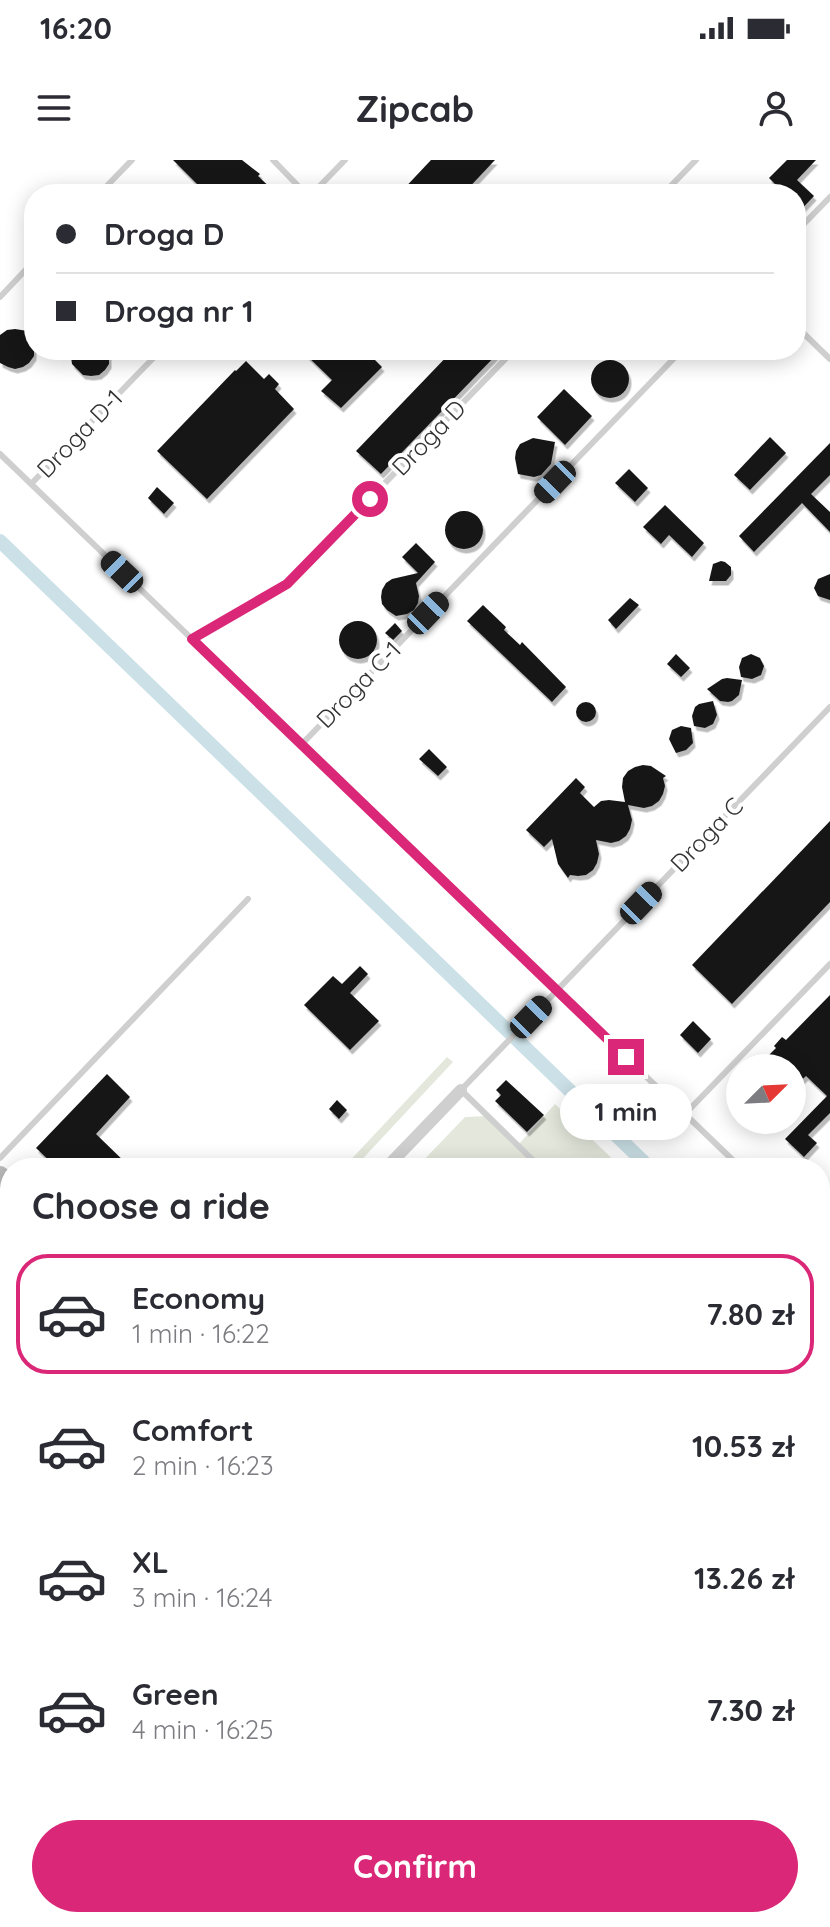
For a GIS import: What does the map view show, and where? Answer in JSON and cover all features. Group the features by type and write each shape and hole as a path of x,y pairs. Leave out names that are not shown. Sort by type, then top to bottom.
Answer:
{"street":[{"path":"396,1158 461,1090"}],"lane":[{"path":"109,184 132,160"},
{"path":"273,160 298,184"},
{"path":"320,184 345,160"},
{"path":"673,184 696,160"},
{"path":"806,222 830,197"},
{"path":"0,297 24,272"},
{"path":"806,336 830,359"},
{"name":"Droga D-1","path":"31,484 151,360"},
{"name":"Droga D","path":"192,639 287,584 504,360"},
{"name":"Droga C-1","path":"301,745 672,360"},
{"path":"0,454 731,1158"},
{"name":"Droga C","path":"461,1090 830,707"},
{"path":"0,1158 248,899"},
{"path":"685,1114 830,964"},
{"path":"461,1090 531,1158"}],"shaded area":[{"path":"447,1057 453,1062 363,1158 352,1158"},
{"path":"555,1104 612,1158 426,1158 465,1117 488,1116 518,1145"}],"building":[{"path":"173,160 242,160 260,174 258,176 266,184 197,184"},
{"path":"431,160 495,160 472,184 408,184"},
{"path":"787,160 816,160 797,180 801,184 775,184 769,178"},
{"path":"806,188 814,196 806,204"},
{"path":"7,330 24,330 24,360 31,360 23,367 15,369 0,363 0,335"},
{"path":"71,360 109,360 105,370 91,376 83,375"},
{"path":"311,360 375,360 382,367 341,408 321,391 332,380"},
{"path":"443,360 491,360 381,474 356,451"},
{"path":"610,360 623,366 629,379 623,392 610,398 597,392 591,379 597,366"},
{"path":"246,361 264,379 269,374 279,384 275,389 294,409 207,499 157,451"},
{"path":"564,389 592,416 565,445 537,417"},
{"path":"770,437 786,453 750,490 734,475"},
{"path":"533,438 555,442 551,464 541,475 534,477 518,474 515,458 520,444"},
{"path":"830,443 830,475 811,494 830,512 830,532 802,503 754,552 739,536"},
{"path":"629,469 648,488 635,502 615,483"},
{"path":"157,487 174,503 164,514 148,498"},
{"path":"665,505 704,543 692,557 669,535 661,544 643,527"},
{"path":"464,511 477,517 483,530 477,543 464,549 451,543 445,530 451,517"},
{"path":"416,543 435,562 416,583 419,596 414,610 396,616 382,604 382,590 392,579 418,573 402,557"},
{"path":"721,561 731,567 731,575 726,581 709,581 713,564"},
{"path":"830,574 830,600 818,596 814,588 818,579"},
{"path":"630,598 639,605 616,629 608,620"},
{"path":"483,605 506,627 504,630 520,645 522,642 566,687 552,702 467,621"},
{"path":"358,621 371,627 377,640 371,653 358,659 345,653 339,640 345,627"},
{"path":"395,623 402,631 393,640 385,633"},
{"path":"676,654 690,668 681,677 667,664"},
{"path":"751,654 760,658 764,666 761,675 752,679 741,677 739,667 742,658"},
{"path":"727,678 742,680 739,695 732,701 720,701 707,689"},
{"path":"713,701 717,715 713,724 705,728 694,726 692,716 695,707"},
{"path":"586,702 593,705 596,712 593,719 586,722 579,719 576,712 579,705"},
{"path":"681,726 691,728 693,743 686,750 676,753 669,739 672,730"},
{"path":"429,749 447,767 438,776 419,759"},
{"path":"643,765 651,766 666,776 659,801 644,808 628,805 632,820 626,836 611,843 596,840 599,854 593,870 586,875 570,875 568,878 558,864 552,839 544,847 526,830 576,778 585,787 580,793 594,807 601,801 625,802 623,778 628,771"},
{"path":"830,821 830,902 732,1004 692,965"},
{"path":"360,966 368,974 350,993 379,1021 350,1050 304,1005 333,976 342,984"},
{"path":"830,995 830,1113 808,1135 817,1143 804,1157 785,1139 790,1134 806,1134 806,1118 827,1096 806,1076 806,1054 770,1054 782,1037 786,1040"},
{"path":"693,1021 711,1039 698,1053 680,1035"},
{"path":"107,1074 130,1097 96,1134 121,1158 46,1158 36,1148"},
{"path":"506,1080 544,1115 527,1132 495,1101 501,1095 496,1090"},
{"path":"337,1100 347,1110 339,1119 329,1109"}],"waterway":[{"path":"0,541 640,1158"}],"route":[{"path":"370,499 287,584 192,639 626,1057"}]}
